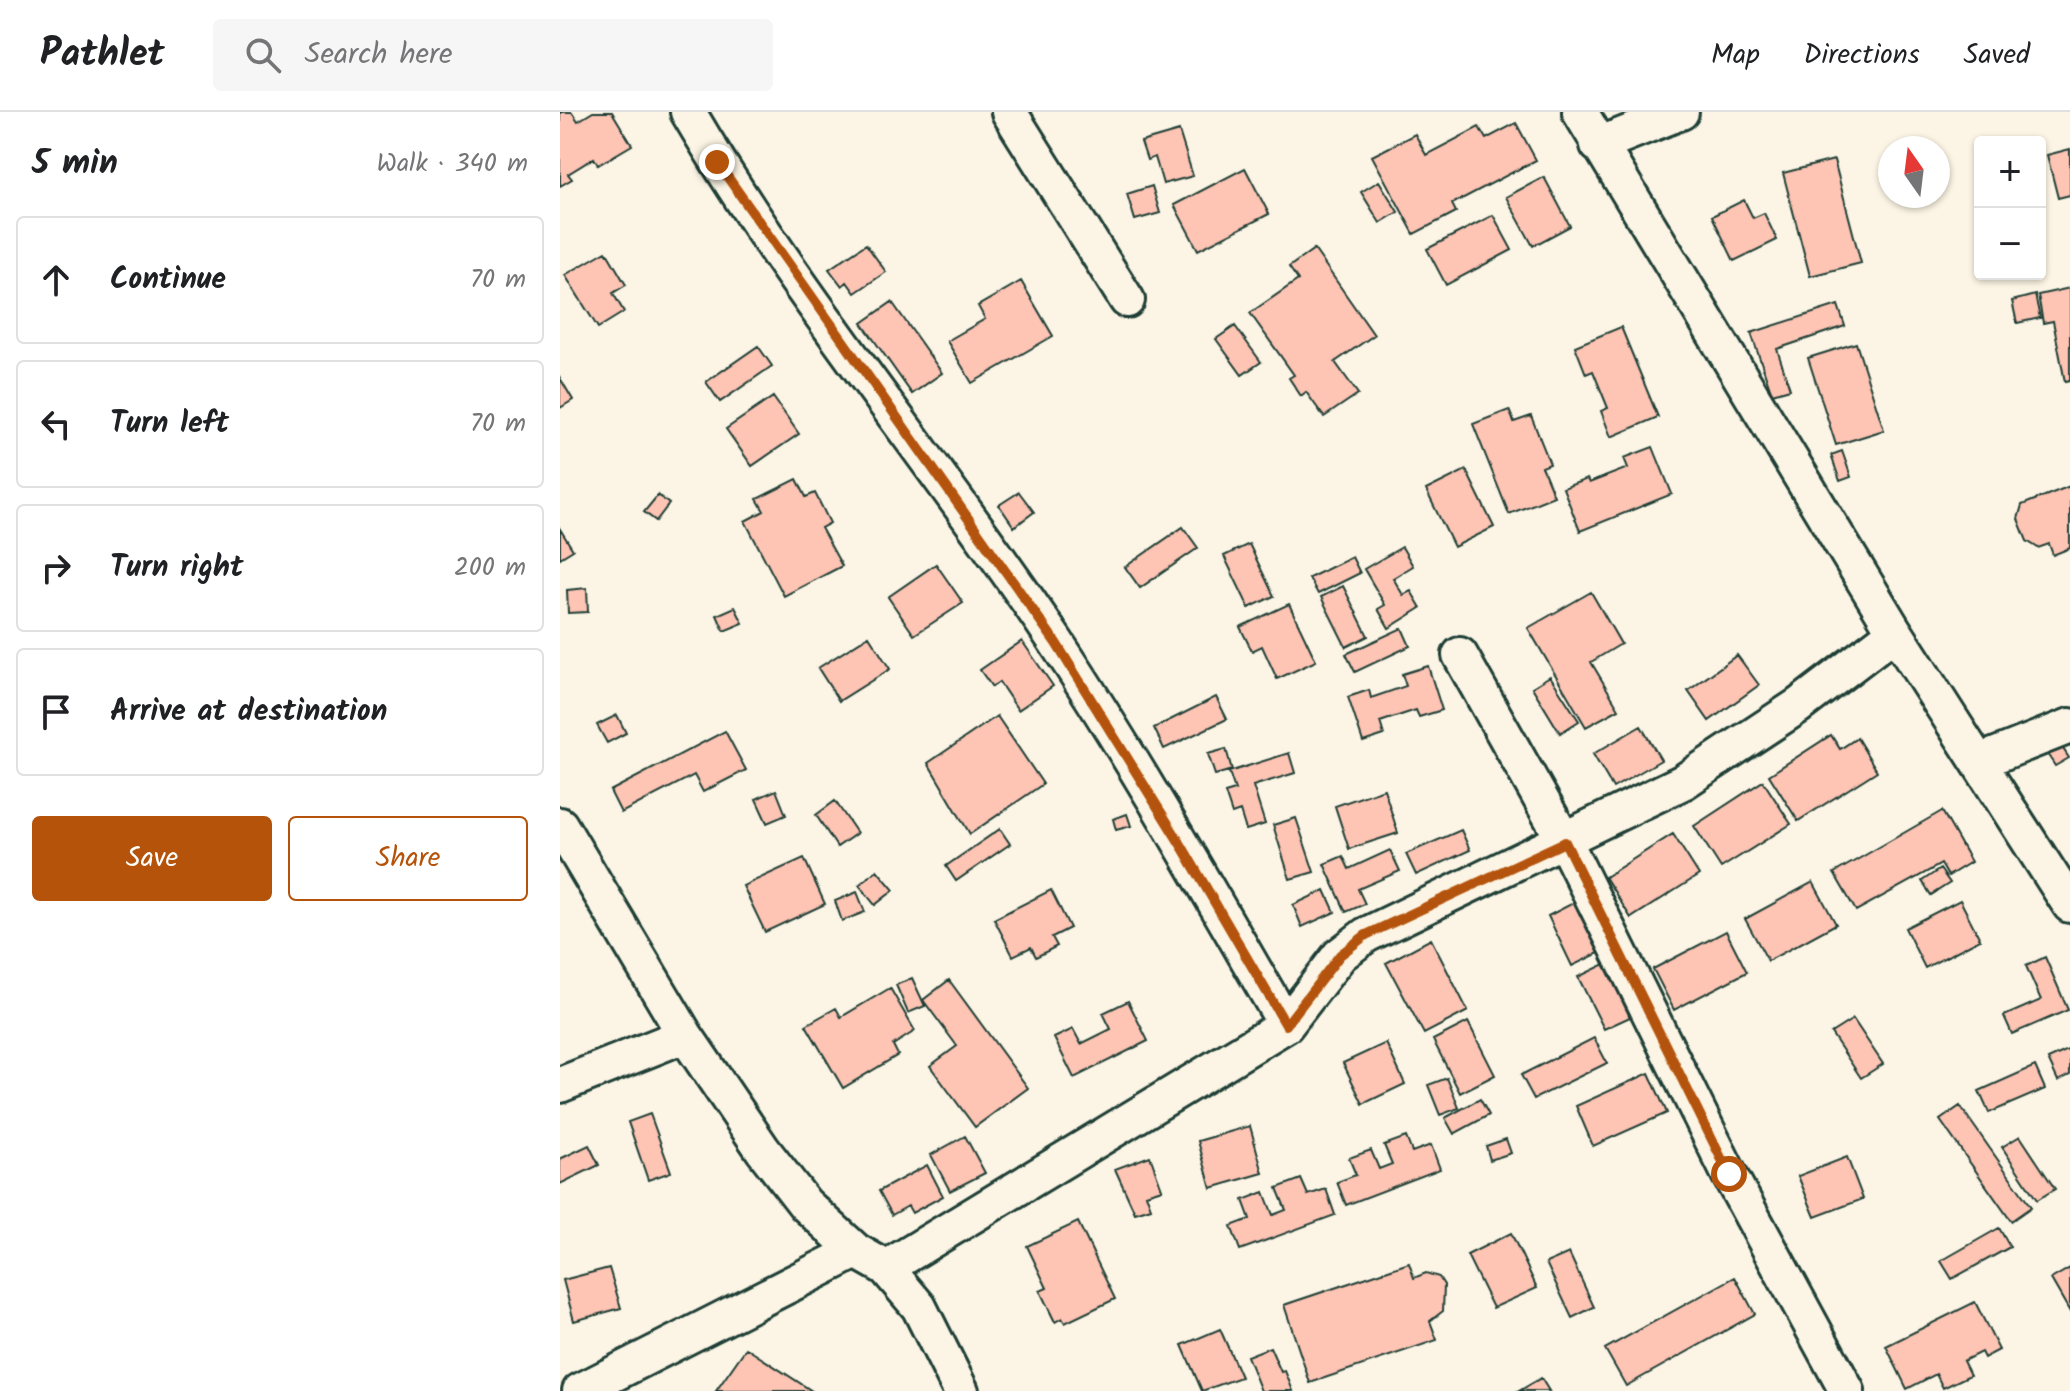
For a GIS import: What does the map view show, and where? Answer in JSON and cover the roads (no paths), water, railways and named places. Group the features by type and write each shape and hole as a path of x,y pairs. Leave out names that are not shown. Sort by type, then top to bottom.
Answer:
{"street":[{"path":"688,112 717,162 831,329 1056,643 1183,848 1286,1025"},
{"path":"1009,112 1127,300"},
{"path":"1580,112 1895,632 1981,761 2070,905"},
{"path":"1598,145 1681,112"},
{"path":"886,1268 1286,1025 1340,955 1366,935 1565,842 1683,782 1798,706 1895,632"},
{"path":"1460,655 1565,842 1729,1174 1847,1391"},
{"path":"1981,761 2070,726"},
{"path":"560,825 685,1035 805,1204 856,1251 886,1268 919,1307 961,1391"},
{"path":"560,1085 685,1035"},
{"path":"580,1391 856,1251"}]}
